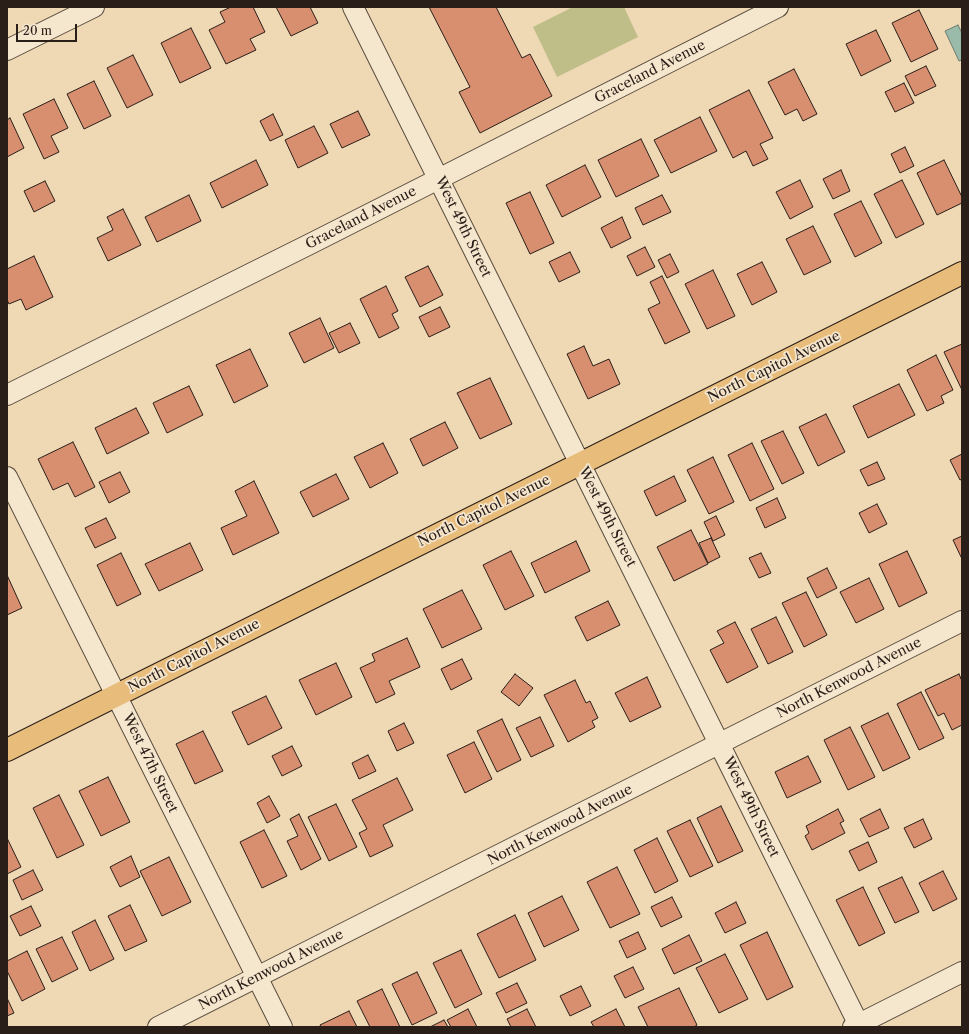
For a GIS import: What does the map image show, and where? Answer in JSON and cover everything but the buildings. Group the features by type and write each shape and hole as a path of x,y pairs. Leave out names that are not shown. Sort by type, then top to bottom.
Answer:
{"main road":[{"name":"North Capitol Avenue","path":"7,750 962,273"}],"street":[{"path":"7,50 94,7"},
{"name":"West 49th Street","path":"353,7 720,744 857,1026"},
{"name":"Graceland Avenue","path":"7,395 439,179 778,7"},
{"name":"West 47th Street","path":"7,477 282,1027"},
{"name":"North Kenwood Avenue","path":"158,1027 962,621"},
{"path":"857,1026 962,972"}],"shaded area":[{"path":"573,7 624,7 638,37 557,77 533,27"},
{"path":"958,25 962,33 962,60 959,61 945,31"}]}
